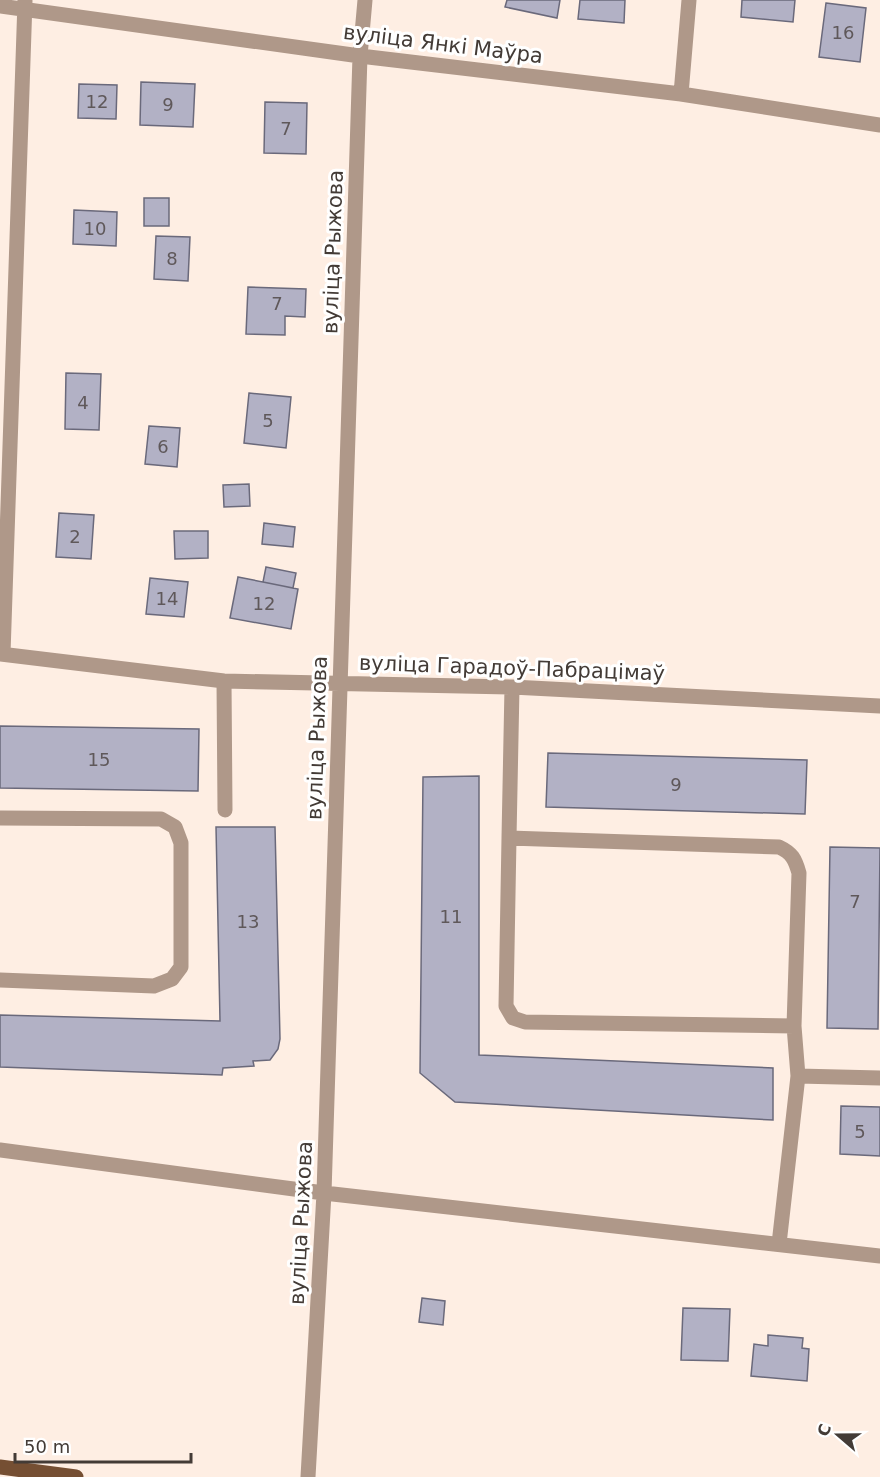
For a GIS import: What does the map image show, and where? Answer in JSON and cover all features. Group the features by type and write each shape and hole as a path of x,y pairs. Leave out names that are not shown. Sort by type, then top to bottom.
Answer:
{"main road":[{"path":"0,1467 32,1474 76,1477"}],"street":[{"name":"вуліца Рыжова","path":"308,1477 324,1193 360,56 365,0"},
{"path":"681,94 689,0"},
{"name":"вуліца Янкі Маўра","path":"0,6 24,4 360,56 681,94 880,125"},
{"path":"2,654 24,4"},
{"name":"вуліца Гарадоў-Пабрацімаў","path":"2,654 224,681 512,687 880,706"},
{"path":"224,681 225,810"},
{"path":"512,687 506,1006 513,1018 525,1022 794,1026"},
{"path":"0,818 161,819 175,827 182,843 181,967 171,979 154,986 0,980"},
{"path":"509,837 779,847 790,852 795,859 799,873 794,1026 798,1076 779,1244"},
{"path":"798,1076 880,1078"},
{"path":"0,1150 324,1193 880,1256"}],"building":[{"path":"507,0 560,0 557,18 505,7"},
{"path":"580,0 625,0 624,23 578,19"},
{"path":"742,0 795,0 793,22 741,17"},
{"path":"826,3 866,8 860,62 819,57"},
{"path":"141,82 195,84 193,127 140,125"},
{"path":"79,84 117,85 116,119 78,118"},
{"path":"265,102 307,103 306,154 264,153"},
{"path":"144,198 169,198 169,226 144,226"},
{"path":"74,210 117,212 116,246 73,244"},
{"path":"156,236 190,237 188,281 154,279"},
{"path":"248,287 306,289 305,317 285,316 285,335 246,334"},
{"path":"66,373 101,374 99,430 65,429"},
{"path":"249,393 291,397 286,448 244,443"},
{"path":"149,426 180,428 177,467 145,464"},
{"path":"249,484 250,506 224,507 223,485"},
{"path":"59,513 94,515 91,559 56,557"},
{"path":"264,523 295,527 293,547 262,544"},
{"path":"174,531 208,531 208,558 175,559"},
{"path":"266,567 296,573 293,588 263,582"},
{"path":"238,577 298,589 291,629 230,618"},
{"path":"150,578 188,582 184,617 146,614"},
{"path":"0,726 199,729 198,791 0,788"},
{"path":"548,753 807,760 805,814 546,807"},
{"path":"479,776 479,1055 773,1068 773,1120 455,1102 420,1073 423,777"},
{"path":"216,827 275,827 280,1039 278,1049 270,1060 253,1061 254,1066 223,1068 222,1075 0,1067 0,1015 220,1021"},
{"path":"830,847 880,848 878,1029 827,1028"},
{"path":"841,1106 880,1107 880,1156 840,1154"},
{"path":"422,1298 445,1301 443,1325 419,1322"},
{"path":"683,1308 730,1309 728,1361 681,1360"},
{"path":"768,1335 803,1338 802,1348 809,1349 807,1381 751,1376 754,1344 768,1346"}]}
